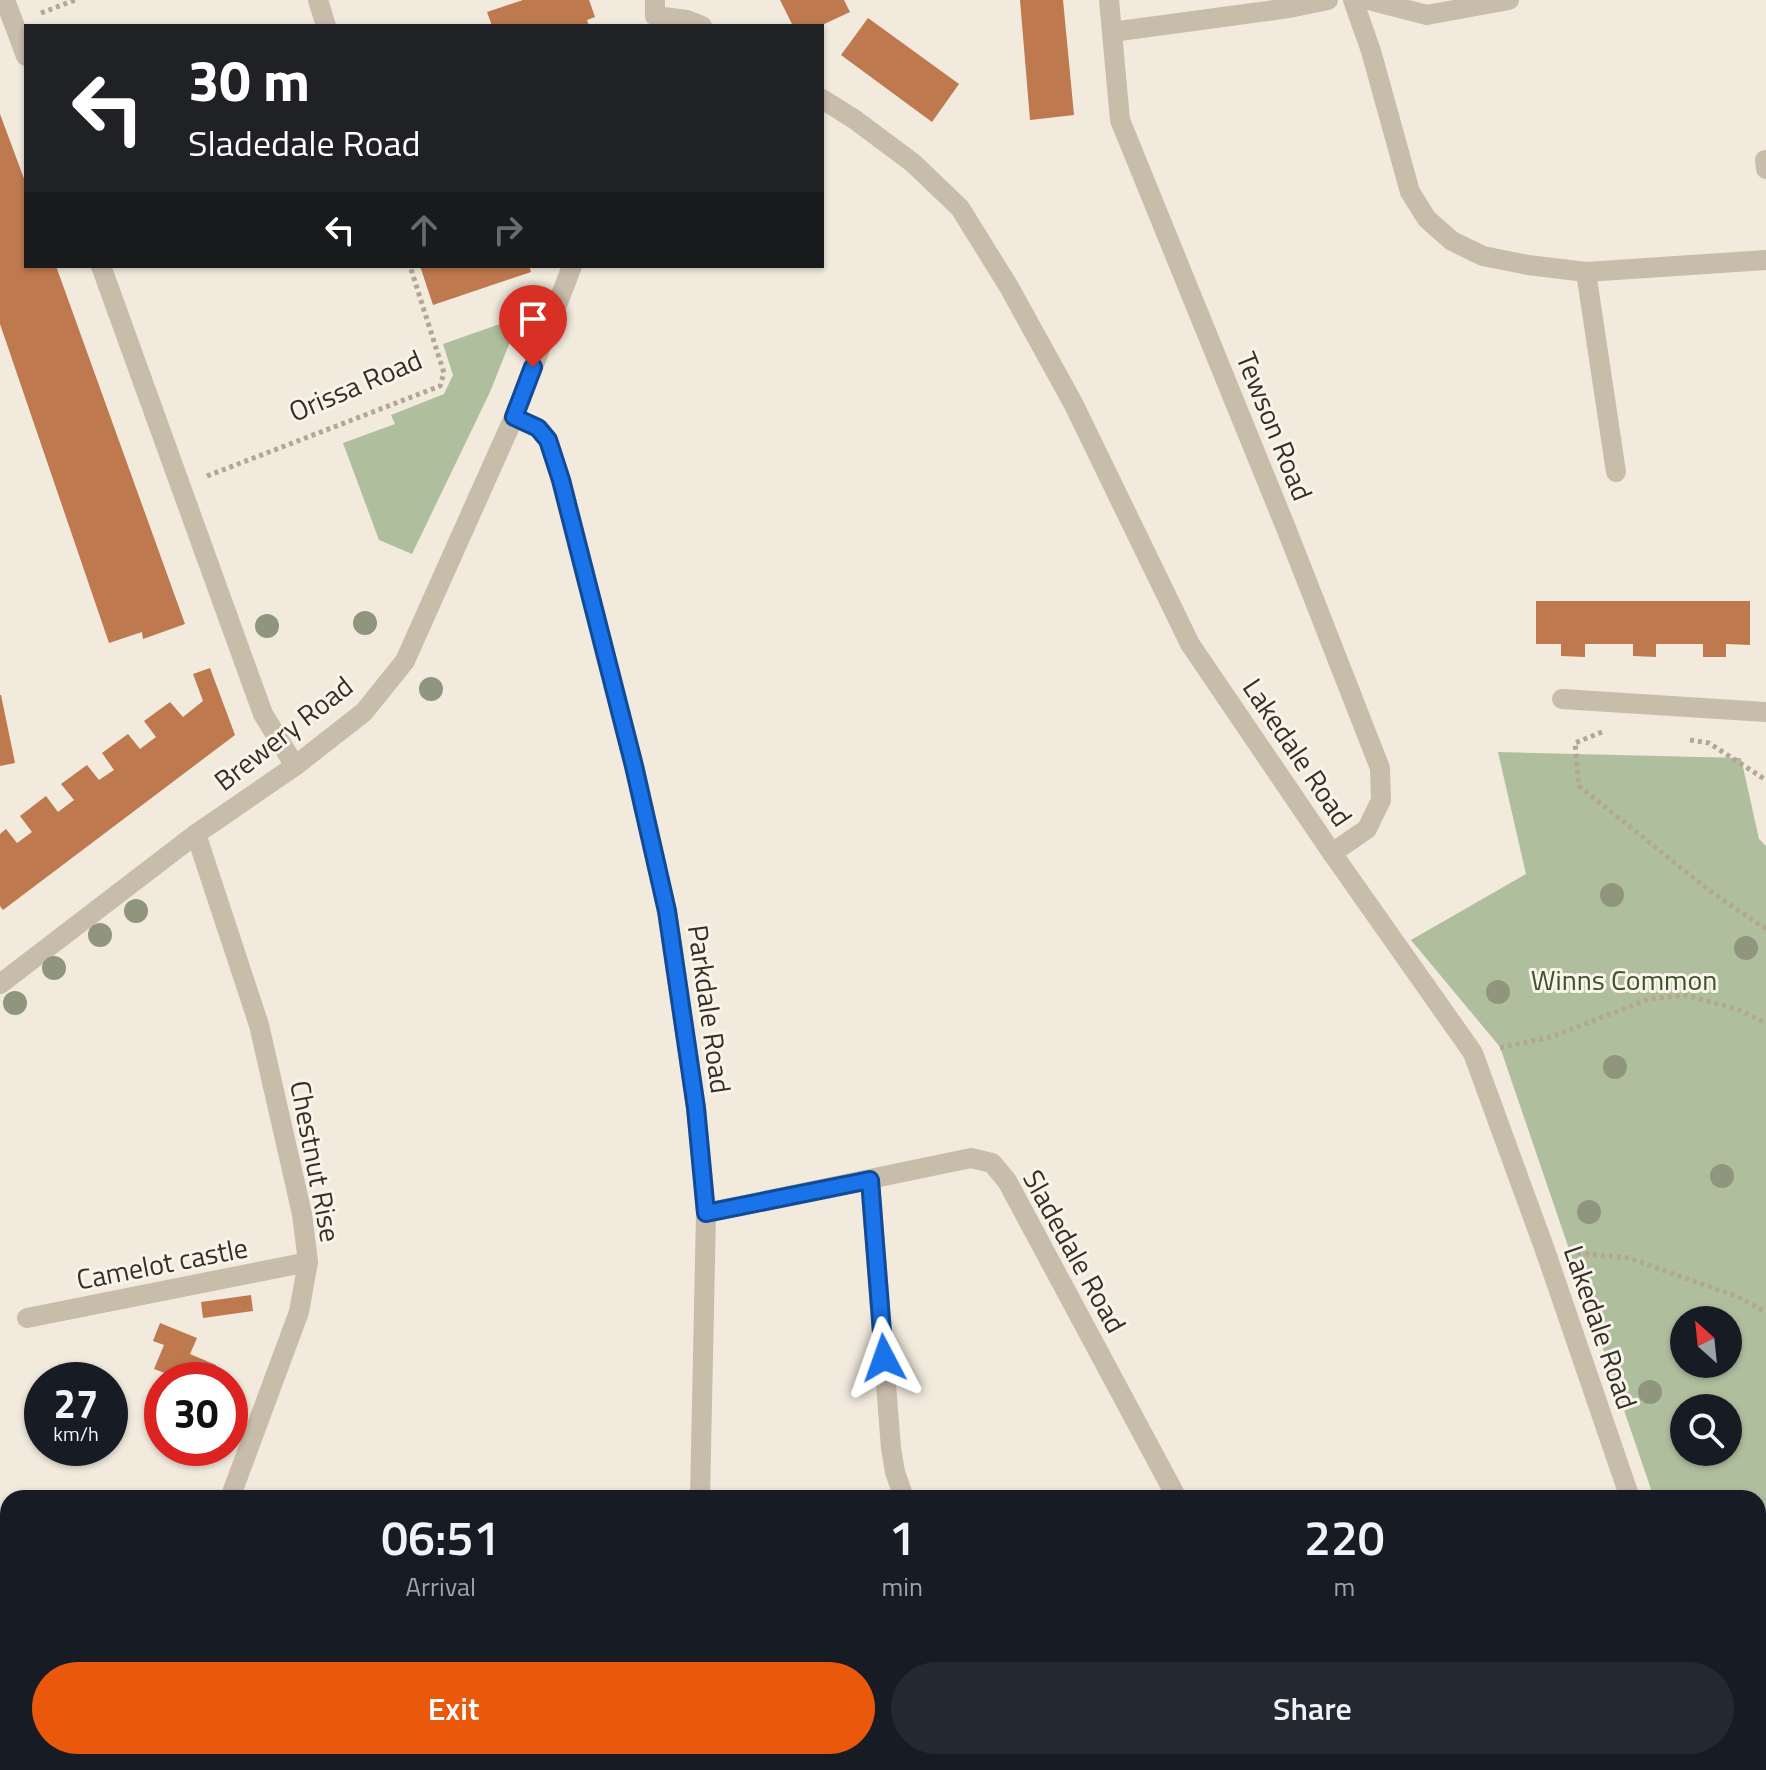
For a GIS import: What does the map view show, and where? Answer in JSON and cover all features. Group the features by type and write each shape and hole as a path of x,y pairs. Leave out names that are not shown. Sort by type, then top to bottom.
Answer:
{"street":[{"path":"5,0 24,50"},
{"path":"318,0 325,24"},
{"name":"Tewson Road","path":"1109,0 1120,120 1380,768 1381,800 1367,829 1332,853"},
{"path":"1112,32 1328,0"},
{"path":"1353,0 1371,51 1410,192 1427,219 1452,241 1483,256 1586,272 1766,260"},
{"path":"1369,0 1427,15 1509,0"},
{"path":"654,14 697,24"},
{"name":"Lakedale Road","path":"824,100 913,163 960,208 1009,287 1073,403 1190,644 1473,1053 1627,1490"},
{"path":"1765,160 1766,169"},
{"path":"102,268 263,714 295,766"},
{"name":"Brewery Road","path":"0,984 196,834 295,766 364,712 405,661 514,417 571,268"},
{"path":"1586,272 1616,472"},
{"name":"Parkdale Road","path":"514,417 538,428 548,440 561,480 634,766 667,911 696,1108 706,1213 700,1490"},
{"path":"1562,699 1766,712"},
{"name":"Chestnut Rise","path":"196,834 259,1025 302,1214 308,1262 299,1312 233,1490"},
{"name":"Sladedale Road","path":"706,1213 971,1158 992,1163 1007,1181 1173,1490"},
{"path":"870,1180 891,1448 901,1490"},
{"name":"Camelot castle","path":"27,1318 308,1262"}],"path":[{"path":"14,23 75,0"},
{"name":"Orissa Road","path":"180,487 440,386 444,373 411,268"},
{"path":"1613,727 1575,743 1579,786 1710,891 1766,929"},
{"path":"1681,738 1709,743 1766,780"},
{"path":"1473,1053 1551,1037 1649,999 1686,995 1739,1010 1766,1023"},
{"path":"1545,1250 1629,1258 1738,1297 1766,1312"}],"green space":[{"path":"520,317 490,392 412,554 379,540 343,443 395,424 391,415 444,394 453,375 443,344"},
{"name":"Winns Common","path":"1498,752 1741,758 1759,839 1766,846 1766,1490 1651,1490 1500,1047 1411,940 1526,874"}],"building":[{"path":"523,0 589,0 595,17 587,20 588,24 491,24 487,12"},
{"path":"780,0 844,0 850,12 824,24 792,24"},
{"path":"1020,0 1063,0 1074,115 1030,120"},
{"path":"868,18 959,84 932,122 841,55"},
{"path":"0,114 24,179 24,268 57,268 185,624 143,639 142,632 109,643 0,324"},
{"path":"421,268 530,268 531,272 433,305"},
{"path":"1536,601 1750,601 1750,645 1726,644 1726,657 1703,657 1703,644 1656,644 1656,657 1633,656 1633,644 1585,644 1585,657 1561,656 1561,644 1536,644"},
{"path":"210,668 235,735 3,910 0,906 0,834 6,829 17,843 32,832 20,816 46,796 58,812 74,800 61,784 87,765 99,780 114,770 102,753 128,734 140,749 156,737 144,721 170,702 183,717 203,701 193,674"},
{"path":"0,695 15,763 0,766"},
{"path":"251,1295 253,1311 203,1318 201,1302"},
{"path":"160,1323 197,1338 190,1354 209,1362 157,1362 164,1345 153,1341"}],"route":[{"path":"533,367 514,417 538,428 548,440 634,766 667,911 696,1108 706,1213 870,1180 884,1358"}]}
